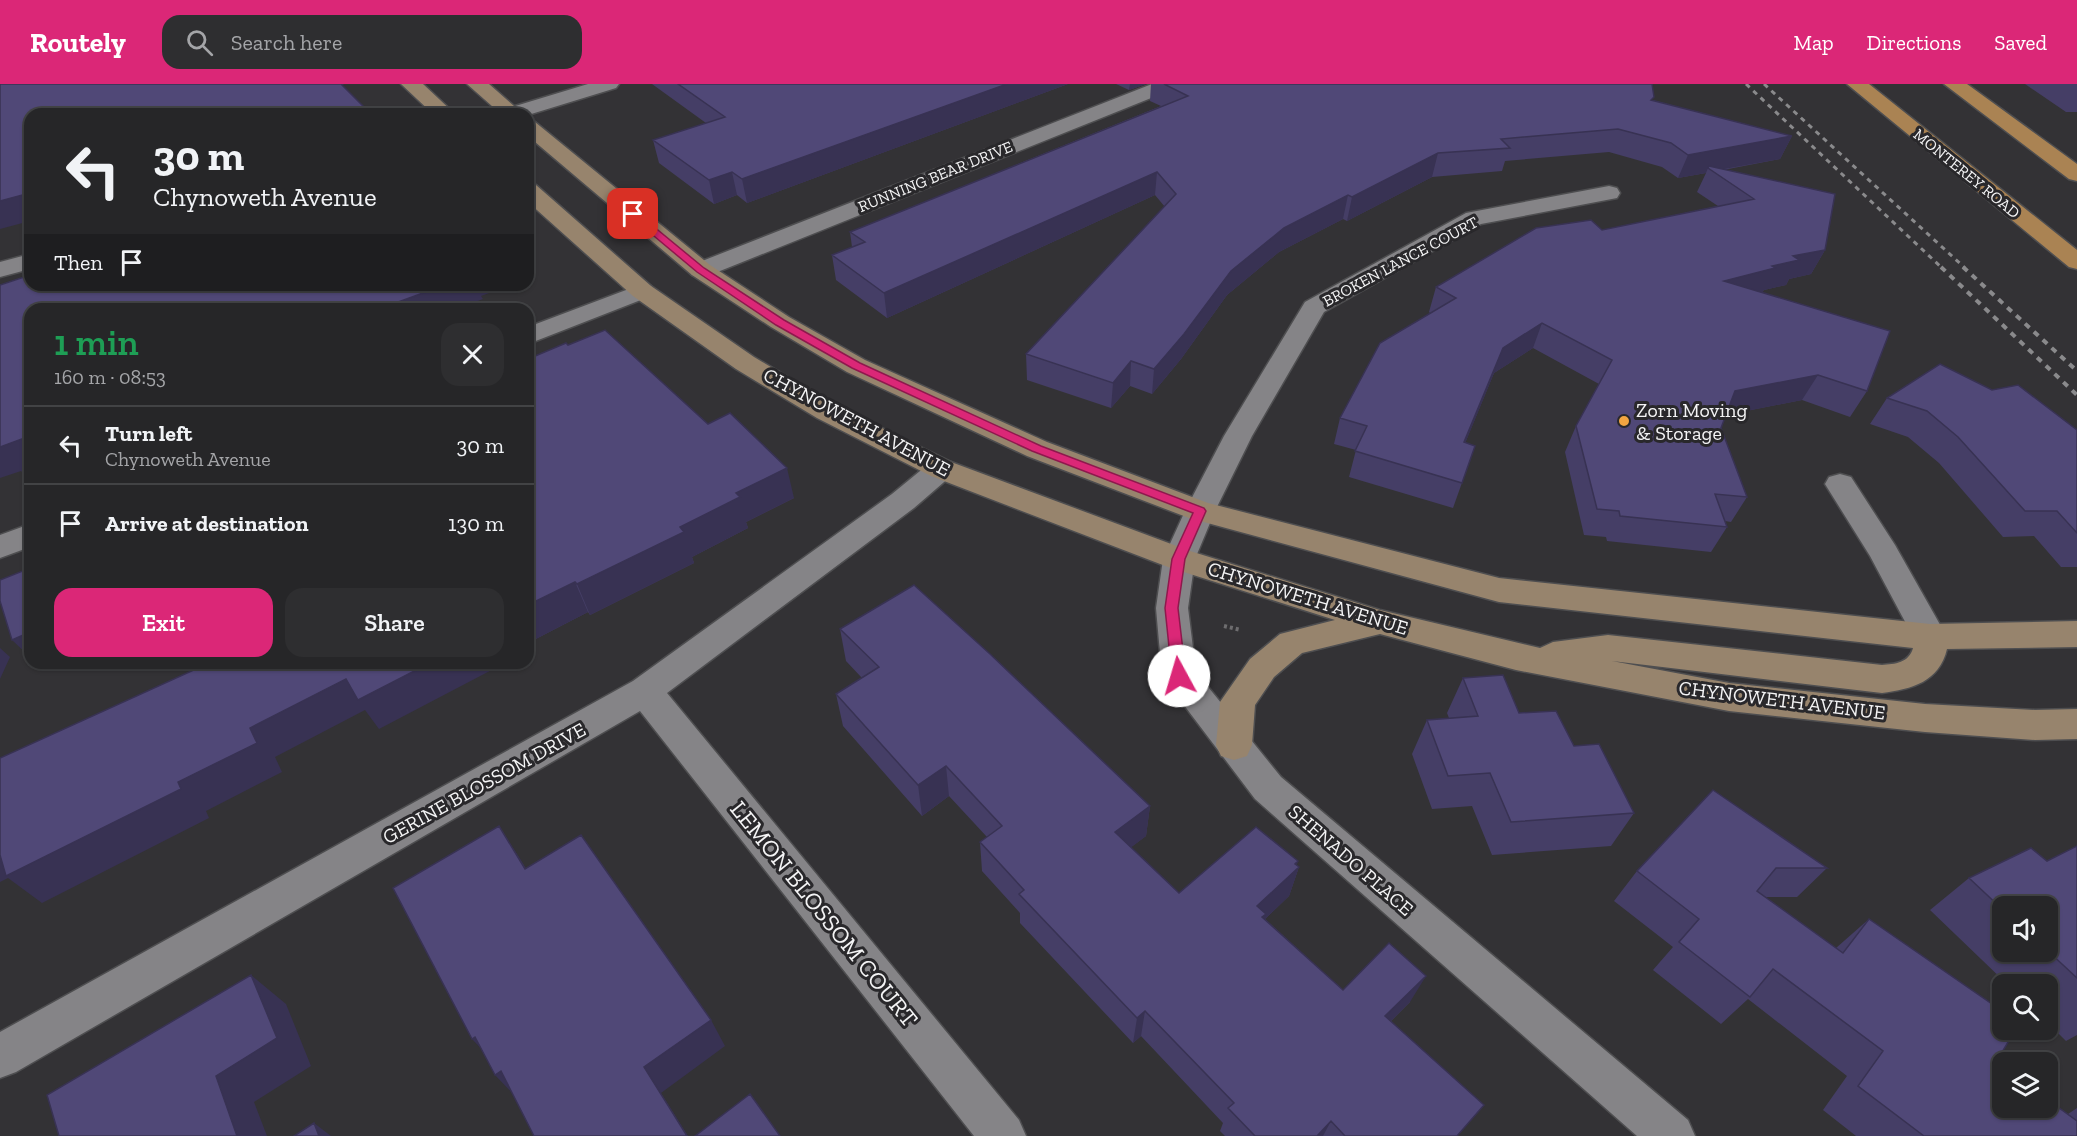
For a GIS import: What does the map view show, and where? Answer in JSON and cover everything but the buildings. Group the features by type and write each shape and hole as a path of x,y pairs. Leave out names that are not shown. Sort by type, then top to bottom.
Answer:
{"main road":[{"name":"MONTEREY ROAD","path":"1857,84 2077,262"},
{"path":"1954,84 2077,174"}],"street":[{"path":"411,84 438,108"},
{"path":"477,84 505,108"},
{"path":"534,111 609,84"},
{"name":"RUNNING BEAR DRIVE","path":"701,270 1169,84"},
{"path":"534,132 701,270 780,322 856,366 1037,449 1200,511 1499,590 1930,638 2077,634"},
{"name":"BROKEN LANCE COURT","path":"1200,511 1238,436 1314,307 1474,218 1609,193"},
{"name":"CHYNOWETH AVENUE","path":"534,195 642,291 745,363 827,412 941,469 1179,559 1380,622 1516,657 1729,697 1925,718 2035,725 2077,724"},
{"path":"0,270 24,263"},
{"path":"534,334 642,291"},
{"name":"GERINE BLOSSOM DRIVE","path":"0,1056 645,692 903,501 941,469"},
{"path":"1516,657 1544,657 1608,648 1882,679 1908,676 1924,665 1931,649 1930,638 1884,553 1840,484"},
{"name":"SHENADO PLACE","path":"1200,511 1179,559 1172,608 1179,676 1268,788 1672,1136"},
{"path":"0,547 24,537"},
{"path":"1234,745 1238,702 1262,668 1276,656 1292,643 1380,622"},
{"name":"LEMON BLOSSOM COURT","path":"645,692 1003,1136"}],"railway":[{"path":"1746,84 1942,268"},
{"path":"1764,84 1965,268"},
{"path":"1941,267 2077,395"},
{"path":"1963,267 2077,371"}],"place":[{"name":"Zorn Moving & Storage","path":"1624,421"}],"route":[{"path":"633,214 701,270 780,322 856,366 1037,449 1200,511 1179,559 1172,608 1179,676"}]}
